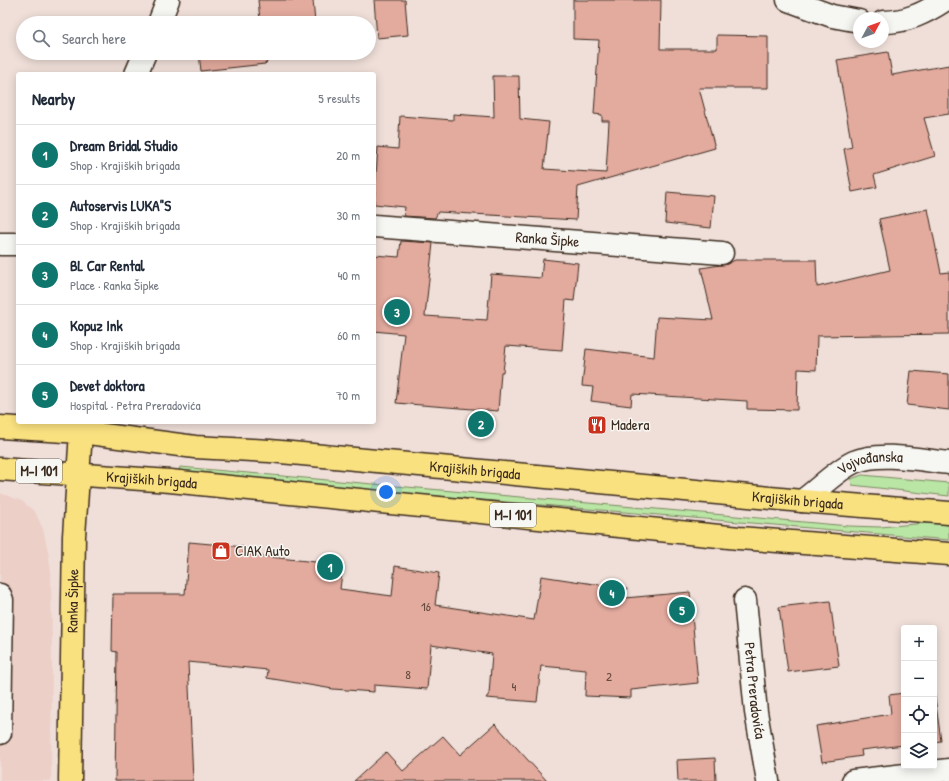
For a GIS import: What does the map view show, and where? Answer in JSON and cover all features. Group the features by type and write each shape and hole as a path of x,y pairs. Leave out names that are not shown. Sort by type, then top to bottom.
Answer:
{"main road":[{"name":"Krajiških brigada","path":"0,427 81,427 195,447 270,451 802,501 949,513"},
{"name":"Ranka Šipke","path":"70,781 74,544 81,427"},
{"name":"Krajiških brigada","path":"0,469 78,474 731,537 949,554"}],"street":[{"path":"162,16 168,0"},
{"path":"788,0 832,16 853,20"},
{"path":"889,21 910,19 945,0"},
{"path":"137,72 142,60"},
{"name":"Ranka Šipke","path":"376,226 722,254"},
{"path":"0,244 16,244"},
{"name":"Vojvođanska","path":"802,501 853,462 868,458 890,457 949,463"},
{"path":"0,733 1,598"},
{"name":"Petra Preradovića","path":"744,600 756,712 768,781"},
{"path":"853,781 949,770"}],"shaded area":[{"path":"0,493 22,501 35,512 43,529 48,551 51,572 52,648 51,781 0,781"}],"green space":[{"path":"180,467 849,526 880,527 927,523 949,525 949,540 181,474 178,473"},
{"path":"862,475 949,483 949,496 852,485 851,479"}],"building":[{"path":"258,0 313,0 314,16 260,16"},
{"path":"374,0 405,0 408,35 377,38"},
{"path":"573,0 661,0 660,49 717,49 717,35 768,36 768,88 699,88 715,148 578,187 576,220 438,212 435,218 404,216 405,207 376,204 378,147 398,149 400,116 453,120 453,114 494,117 493,76 519,76 520,119 549,122 544,169 606,173 609,121 602,121 602,115 594,114 599,40 573,39"},
{"path":"888,52 892,75 949,65 949,114 924,118 935,156 874,175 877,187 852,192 844,149 852,147 837,60"},
{"path":"200,60 269,60 265,64 201,71"},
{"path":"667,192 714,196 711,228 665,223"},
{"path":"928,209 941,273 949,272 949,334 817,336 816,370 798,369 797,410 747,409 747,401 632,394 631,406 591,401 593,387 582,386 586,349 654,357 657,317 713,320 701,268 727,264 735,260 816,260 817,287 890,270 879,219"},
{"path":"401,241 433,243 425,316 487,320 491,274 541,278 543,259 578,263 574,301 566,300 562,350 506,346 503,372 501,372 498,411 396,403 404,334 376,331 376,255 399,257"},
{"path":"911,371 949,374 949,410 907,405"},
{"path":"189,542 244,547 243,554 343,565 340,589 392,596 395,566 439,573 435,605 534,620 541,576 627,589 625,598 690,592 698,683 631,690 631,698 585,696 586,670 541,666 537,702 486,698 489,694 492,654 431,645 427,689 374,685 374,692 333,689 267,678 268,670 188,662 193,781 115,781 117,652 112,651 113,594 185,594"},
{"path":"830,601 839,666 788,672 779,607"},
{"path":"901,693 901,745 861,750 862,756 822,762 816,726 891,714 889,695"},
{"path":"937,712 941,741 937,742"},
{"path":"495,724 547,781 354,781 386,752 403,771 443,736 460,755"},
{"path":"715,758 716,781 678,781 677,760"}],"place":[{"name":"BL Car Rental","path":"397,312"},
{"name":"Autoservis LUKA\"S","path":"481,424"},
{"name":"Madera","path":"597,425"},
{"name":"CIAK Auto","path":"221,551"},
{"name":"Dream Bridal Studio","path":"330,567"},
{"name":"Kopuz Ink","path":"612,593"},
{"name":"Devet doktora","path":"682,610"}]}
